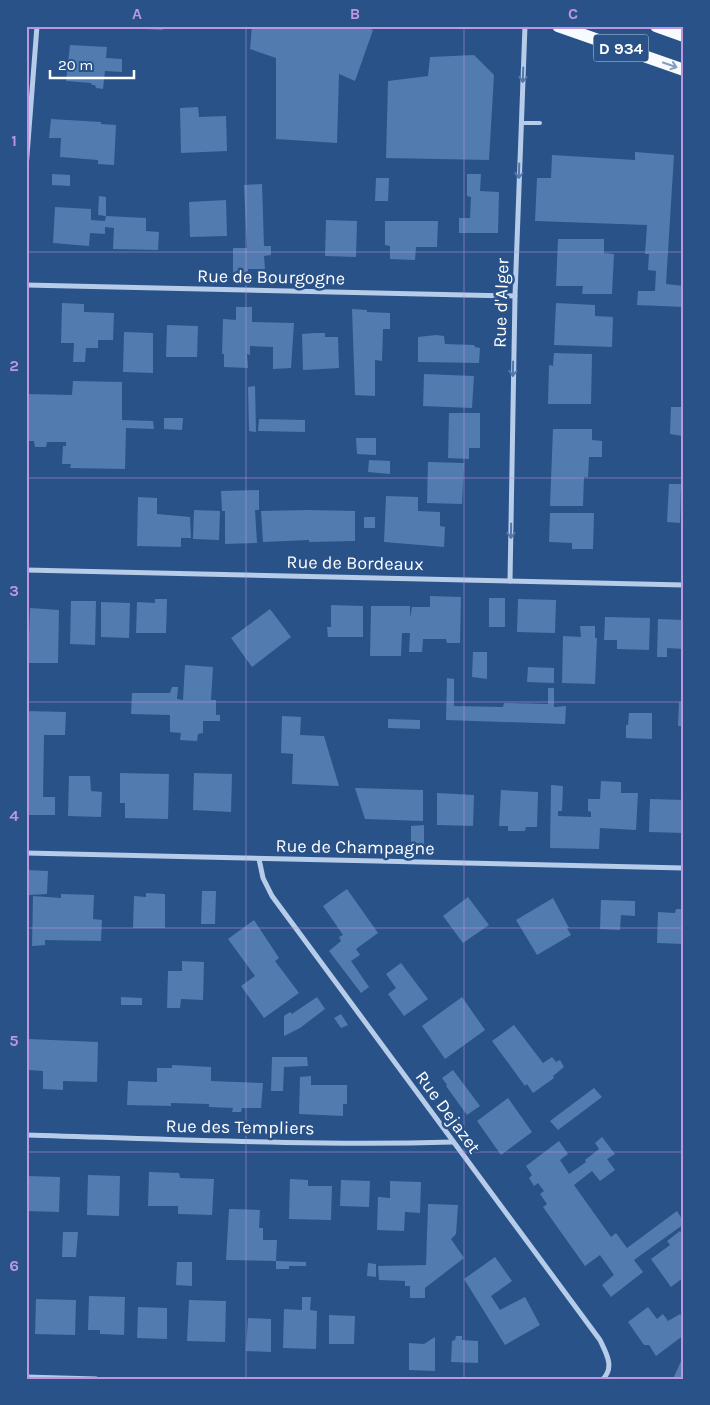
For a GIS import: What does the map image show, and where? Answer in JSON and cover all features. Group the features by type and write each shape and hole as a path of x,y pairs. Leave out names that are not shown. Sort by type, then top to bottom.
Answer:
{"main road":[{"name":"D 934","path":"656,26 684,36"},
{"name":"D 934","path":"566,28 684,70"}],"street":[{"path":"26,168 37,26"},
{"name":"Rue d'Alger","path":"510,581 515,296 525,26"},
{"name":"Rue de Bourgogne","path":"26,285 515,296"},
{"name":"Rue de Bordeaux","path":"26,570 684,585"},
{"name":"Rue de Champagne","path":"26,853 684,868"},
{"name":"Rue Dejazet","path":"259,859 263,878 272,896 600,1340 610,1364 609,1373 604,1379"},
{"name":"Rue des Templiers","path":"26,1135 207,1140 453,1142"},
{"path":"26,1377 96,1379"}],"lane":[{"path":"521,123 540,123"}],"building":[{"path":"126,26 162,26 163,30 126,28"},
{"path":"178,26 206,26 206,28 179,29"},
{"path":"252,26 363,26 373,30 355,81 339,74 337,143 276,139 276,58 250,49"},
{"path":"70,45 107,47 106,58 122,59 122,72 105,71 103,89 96,88 91,83 66,81"},
{"path":"474,55 494,75 489,160 386,158 388,81 428,76 430,57"},
{"path":"198,107 199,117 226,116 227,151 181,153 180,108"},
{"path":"51,119 101,122 101,124 116,125 114,165 98,164 98,160 60,157 61,138 49,138"},
{"path":"635,152 674,155 666,284 684,286 684,307 637,305 638,291 655,291 656,271 648,270 649,254 645,254 647,225 535,221 537,178 551,178 552,155 635,160"},
{"path":"52,174 70,175 70,186 52,185"},
{"path":"467,174 481,174 480,191 499,192 498,233 459,233 459,218 470,218 471,197 467,196"},
{"path":"376,178 389,178 388,201 375,201"},
{"path":"262,184 264,246 271,246 271,255 264,256 265,269 248,269 248,273 233,273 233,248 247,248 244,185"},
{"path":"99,196 106,197 106,216 98,215"},
{"path":"226,200 227,236 190,237 189,202"},
{"path":"55,207 91,209 91,220 105,221 106,216 146,218 146,231 159,232 158,250 113,249 114,228 105,227 105,234 90,233 89,246 53,243"},
{"path":"326,220 357,221 356,257 325,256"},
{"path":"385,221 438,221 437,247 416,247 415,260 390,259 390,246 385,245"},
{"path":"558,239 604,239 604,253 614,254 612,294 582,294 583,286 556,286"},
{"path":"62,303 84,304 84,312 114,313 113,340 98,340 98,348 86,348 85,362 73,362 74,343 61,343"},
{"path":"556,303 595,305 595,316 613,317 612,347 554,345"},
{"path":"236,307 252,307 252,322 294,323 291,368 273,369 273,347 250,346 250,355 247,354 248,368 224,367 224,354 222,354 223,319 236,320"},
{"path":"352,309 390,313 390,329 383,329 382,361 375,360 375,396 355,395"},
{"path":"167,325 198,326 197,357 166,357"},
{"path":"124,332 153,333 153,373 123,372"},
{"path":"325,333 325,337 338,337 339,368 303,370 302,334"},
{"path":"444,336 445,344 474,345 480,348 479,363 418,362 418,337"},
{"path":"554,353 592,354 591,404 548,404 549,365 553,366"},
{"path":"424,374 474,376 472,408 423,406"},
{"path":"73,381 122,382 122,420 153,421 154,429 126,428 125,469 70,468 71,464 62,464 63,446 66,446 66,442 47,442 46,447 35,447 34,441 26,441 26,394 72,395"},
{"path":"255,386 256,432 249,431 248,387"},
{"path":"671,407 683,407 683,436 670,434"},
{"path":"449,413 480,413 480,448 469,448 469,459 448,458"},
{"path":"164,418 183,418 182,430 164,429"},
{"path":"259,419 305,420 305,432 258,431"},
{"path":"553,429 592,429 592,440 602,441 602,457 589,457 588,477 584,477 583,506 550,506"},
{"path":"356,438 376,438 376,455 357,454"},
{"path":"369,460 390,461 390,474 368,472"},
{"path":"428,462 464,463 462,504 427,503"},
{"path":"669,484 681,484 680,523 667,522"},
{"path":"259,490 259,510 255,510 257,543 225,544 225,511 222,511 221,491"},
{"path":"386,496 418,497 418,511 440,512 440,526 445,527 444,547 384,542"},
{"path":"138,497 157,498 157,514 190,517 191,538 181,538 181,547 137,546"},
{"path":"194,510 220,511 219,540 193,539"},
{"path":"261,511 355,511 355,541 263,542"},
{"path":"550,513 594,513 593,549 572,549 572,543 549,542"},
{"path":"364,517 375,517 375,528 364,528"},
{"path":"430,596 461,597 460,643 447,643 446,639 423,639 422,652 409,652 410,633 402,633 401,656 370,656 371,606 410,606 410,618 412,607 430,607"},
{"path":"489,598 505,598 505,627 489,627"},
{"path":"155,599 167,599 166,633 136,633 137,602 155,603"},
{"path":"518,599 556,600 555,633 517,632"},
{"path":"71,601 96,601 95,645 70,644"},
{"path":"101,602 130,603 129,638 101,637"},
{"path":"331,605 363,606 363,637 328,637 327,627 331,627"},
{"path":"30,608 59,610 58,663 28,663"},
{"path":"270,609 291,637 252,667 231,638"},
{"path":"605,617 650,618 649,650 617,649 617,640 604,640"},
{"path":"658,619 684,620 684,649 667,648 667,657 657,657"},
{"path":"580,626 595,626 595,638 597,638 595,684 562,683 563,636 581,637"},
{"path":"473,652 487,652 487,679 472,677"},
{"path":"185,665 213,667 211,700 216,700 216,715 220,715 220,721 203,721 203,733 198,734 197,741 180,740 181,733 170,732 170,715 131,714 132,693 170,693 172,687 178,687 177,699 183,700"},
{"path":"528,667 554,668 554,683 527,682"},
{"path":"447,678 454,679 454,706 503,707 504,703 548,704 548,688 554,688 554,707 566,706 565,724 446,720"},
{"path":"679,702 684,702 684,726 678,726"},
{"path":"26,711 66,712 65,735 44,735 43,797 55,797 55,815 26,815"},
{"path":"629,713 652,713 652,739 626,738 626,725 628,725"},
{"path":"282,716 301,717 300,735 324,736 339,786 292,784 293,754 281,753"},
{"path":"388,719 420,720 420,729 388,728"},
{"path":"120,773 169,774 168,819 125,818 125,803 120,803"},
{"path":"194,773 232,774 231,812 193,810"},
{"path":"69,776 90,776 91,791 102,792 101,817 68,816"},
{"path":"601,781 621,782 621,793 638,793 636,830 600,828 599,849 550,848 551,785 563,786 562,811 558,811 558,816 591,817 591,812 588,811 588,799 600,799"},
{"path":"355,788 423,790 423,821 365,819"},
{"path":"501,790 538,792 537,827 526,827 525,831 508,831 508,826 499,826"},
{"path":"437,793 474,795 473,826 437,825"},
{"path":"650,799 684,800 684,833 649,832"},
{"path":"424,825 424,844 411,845 411,826"},
{"path":"26,870 48,871 47,894 29,895 29,923 26,923"},
{"path":"347,889 378,933 356,949 360,955 351,961 369,987 361,993 329,951 341,941 339,937 343,935 323,906"},
{"path":"202,891 216,891 215,924 201,924"},
{"path":"146,893 165,894 165,928 133,928 134,896 146,897"},
{"path":"61,894 94,895 93,919 102,920 101,941 45,940 45,945 32,946 33,896 61,898"},
{"path":"468,897 489,925 463,943 443,916"},
{"path":"553,898 571,935 537,955 516,920"},
{"path":"601,900 635,901 635,916 621,915 620,930 600,929"},
{"path":"676,909 684,909 684,944 657,943 658,912 675,913"},
{"path":"254,920 279,958 275,961 299,993 264,1018 241,986 255,976 228,939"},
{"path":"182,961 204,962 203,1000 181,999 180,1008 167,1008 168,971 182,971"},
{"path":"401,963 428,999 404,1016 388,994 396,988 386,974"},
{"path":"121,997 142,998 142,1005 121,1005"},
{"path":"317,997 325,1009 300,1028 284,1036 284,1016 290,1012 292,1014"},
{"path":"462,997 485,1030 445,1059 422,1026"},
{"path":"341,1014 348,1025 341,1028 334,1018"},
{"path":"514,1025 543,1063 552,1057 556,1062 560,1060 564,1067 553,1076 554,1078 533,1093 527,1084 525,1086 492,1041"},
{"path":"29,1039 98,1042 97,1082 63,1081 63,1090 43,1089 43,1071 28,1070"},
{"path":"272,1057 307,1057 308,1066 284,1067 283,1091 271,1091"},
{"path":"172,1065 211,1067 211,1081 263,1083 261,1108 242,1108 241,1112 232,1112 233,1108 209,1107 209,1104 171,1103 171,1106 127,1105 128,1081 157,1082 157,1068 172,1068"},
{"path":"453,1070 480,1106 467,1115 442,1078"},
{"path":"311,1076 311,1085 347,1085 347,1104 343,1104 343,1116 299,1114 300,1077"},
{"path":"594,1088 602,1097 558,1130 550,1121"},
{"path":"508,1098 532,1132 501,1155 477,1121"},
{"path":"602,1137 615,1154 607,1159 615,1170 600,1181 592,1171 574,1185 611,1237 616,1233 627,1248 677,1211 684,1222 684,1224 634,1260 643,1272 611,1297 602,1285 614,1275 600,1255 585,1266 543,1207 547,1204 540,1194 544,1191 538,1183 534,1186 529,1178 532,1175 526,1166 559,1141 568,1154 560,1160 569,1174 586,1162 585,1160 599,1149 595,1143"},
{"path":"149,1172 179,1173 180,1178 214,1179 212,1215 178,1214 178,1206 148,1206"},
{"path":"88,1175 120,1176 119,1216 87,1215"},
{"path":"26,1176 60,1177 59,1212 26,1211"},
{"path":"290,1179 308,1180 308,1186 332,1186 331,1220 289,1219"},
{"path":"341,1180 370,1181 369,1207 340,1206"},
{"path":"390,1181 421,1182 420,1213 405,1212 404,1231 377,1230 378,1197 390,1198"},
{"path":"428,1204 458,1205 456,1234 451,1239 464,1258 425,1288 425,1298 410,1298 410,1286 405,1286 405,1281 379,1280 378,1266 426,1265"},
{"path":"229,1209 260,1210 259,1228 263,1228 263,1240 277,1240 276,1261 226,1260"},
{"path":"680,1231 684,1237 684,1277 671,1287 651,1259 670,1245 667,1241"},
{"path":"63,1232 78,1232 76,1257 62,1257"},
{"path":"495,1257 512,1281 491,1296 500,1310 525,1297 540,1325 505,1345 464,1279"},
{"path":"276,1261 306,1262 306,1266 289,1266 289,1269 276,1269"},
{"path":"177,1262 192,1262 192,1286 176,1285"},
{"path":"368,1263 376,1264 376,1277 367,1276"},
{"path":"89,1296 125,1297 124,1335 100,1334 100,1330 88,1330"},
{"path":"302,1297 311,1297 310,1310 317,1311 316,1349 283,1348 284,1309 302,1310"},
{"path":"36,1299 76,1300 75,1335 35,1334"},
{"path":"189,1300 226,1301 225,1342 187,1341"},
{"path":"138,1307 167,1308 167,1339 137,1338"},
{"path":"648,1307 657,1319 663,1314 668,1321 680,1314 684,1320 684,1335 656,1356 649,1345 644,1345 628,1322"},
{"path":"329,1315 355,1316 354,1344 329,1344"},
{"path":"248,1318 271,1319 271,1352 246,1351"},
{"path":"456,1336 462,1336 462,1340 478,1341 478,1363 451,1362 452,1341 455,1340"},
{"path":"435,1337 435,1371 409,1370 409,1343 424,1344"},
{"path":"682,1359 684,1360 683,1379 673,1379"}]}
